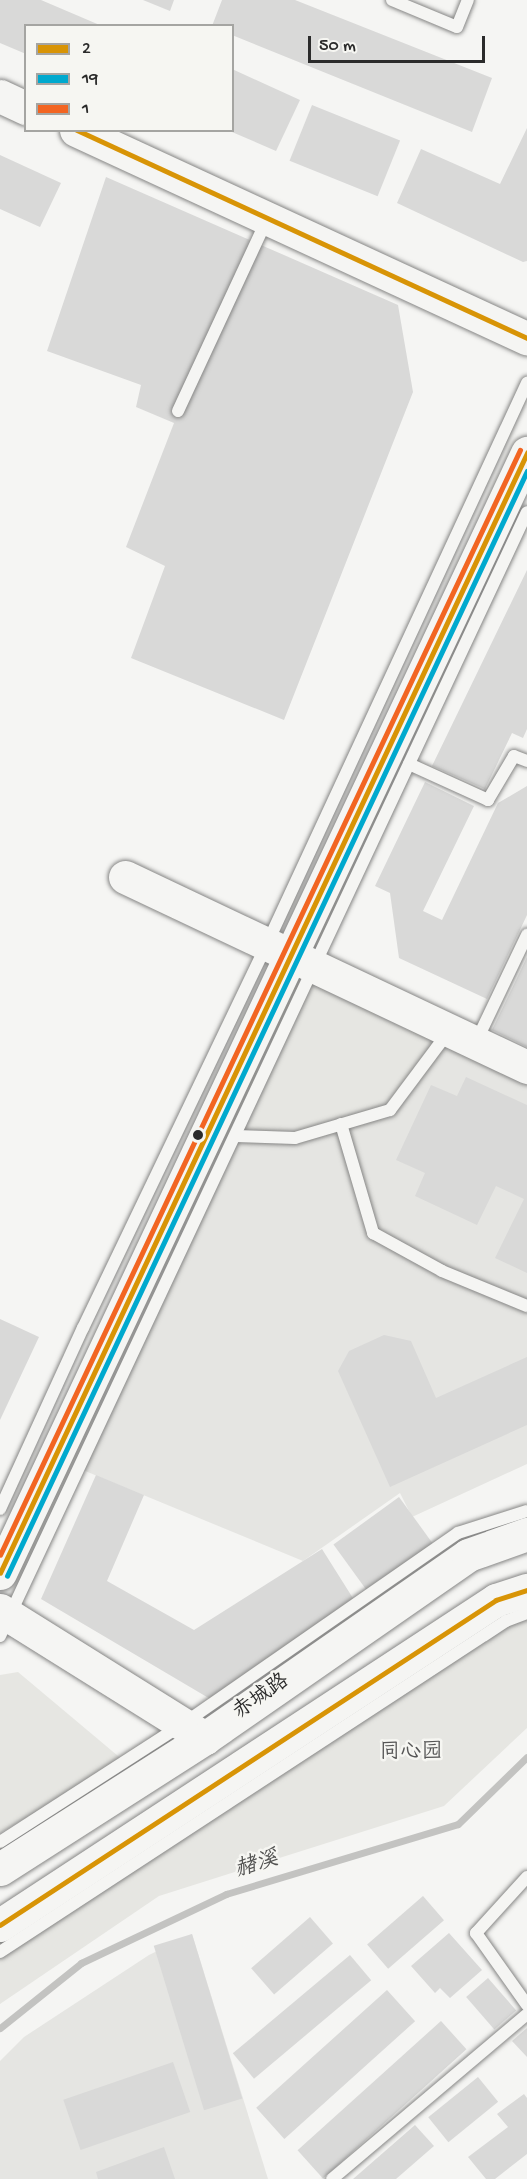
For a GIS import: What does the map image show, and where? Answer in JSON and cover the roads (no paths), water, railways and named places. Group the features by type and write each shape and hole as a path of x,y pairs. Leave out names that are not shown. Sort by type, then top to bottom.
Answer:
{"main road":[{"path":"0,96 24,107"},
{"path":"79,132 527,338"},
{"path":"0,1573 527,453"},
{"path":"124,877 527,1067"},
{"name":"赤城路","path":"0,1869 194,1731 468,1555 527,1534"},
{"path":"0,1926 496,1600 527,1590"},
{"path":"3,1621 194,1731"}],"lane":[{"path":"392,0 457,27 468,0"},
{"path":"178,411 267,218"},
{"path":"3,1621 236,1136 291,957 527,383"},
{"path":"0,1509 82,1328 291,957 409,764 527,512"},
{"path":"409,764 488,800 514,756 527,760"},
{"path":"236,1136 295,1138 390,1110 462,1037 527,935"},
{"path":"341,1124 373,1233 442,1271 527,1306"},
{"path":"0,1842 194,1731 458,1533 527,1510"},
{"path":"0,1952 506,1621 527,1613"},
{"path":"527,1877 476,1933 527,2005"},
{"path":"332,2179 527,2014"}],"waterway":[{"name":"赭溪","path":"0,2028 81,1963 226,1894 458,1824 527,1757"}],"park label":[{"name":"同心园","path":"411,1754"}]}
